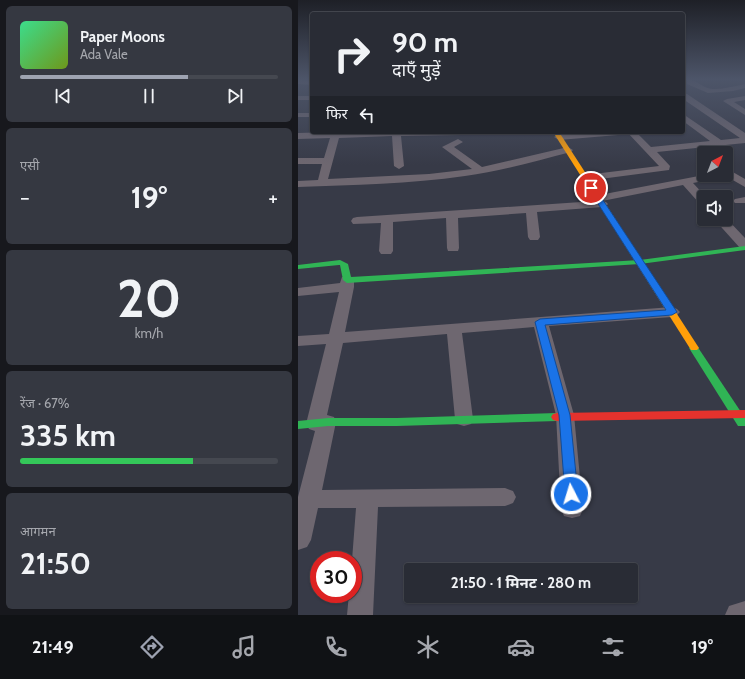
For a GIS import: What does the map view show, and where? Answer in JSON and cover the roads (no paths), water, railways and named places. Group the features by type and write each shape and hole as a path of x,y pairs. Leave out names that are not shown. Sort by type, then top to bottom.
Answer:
{"street":[{"path":"701,108 745,139"},
{"path":"298,115 310,115"},
{"path":"685,118 719,143"},
{"path":"322,183 335,134"},
{"path":"298,136 335,134 396,134 399,166"},
{"path":"557,135 577,134"},
{"path":"585,178 665,168 633,134"},
{"path":"557,135 740,414 745,428"},
{"path":"649,150 745,139"},
{"path":"458,142 446,147 480,170"},
{"path":"298,184 430,176 480,170 568,150"},
{"path":"298,161 328,161"},
{"path":"733,172 745,170"},
{"path":"733,178 745,184"},
{"path":"357,221 530,208 600,201 697,180"},
{"path":"686,182 697,194"},
{"path":"530,208 534,237"},
{"path":"452,214 453,248"},
{"path":"386,251 387,219"},
{"path":"726,226 745,247"},
{"path":"730,230 745,228"},
{"path":"298,292 347,283 640,262 745,247"},
{"path":"298,267 340,262 344,264 347,283 335,338 308,499 299,540"},
{"path":"298,342 672,312"},
{"path":"540,322 565,415 572,509"},
{"path":"454,329 464,419"},
{"path":"298,425 565,415 740,414"},
{"path":"308,499 505,497"},
{"path":"360,615 368,499"},
{"path":"738,615 745,614"}]}
